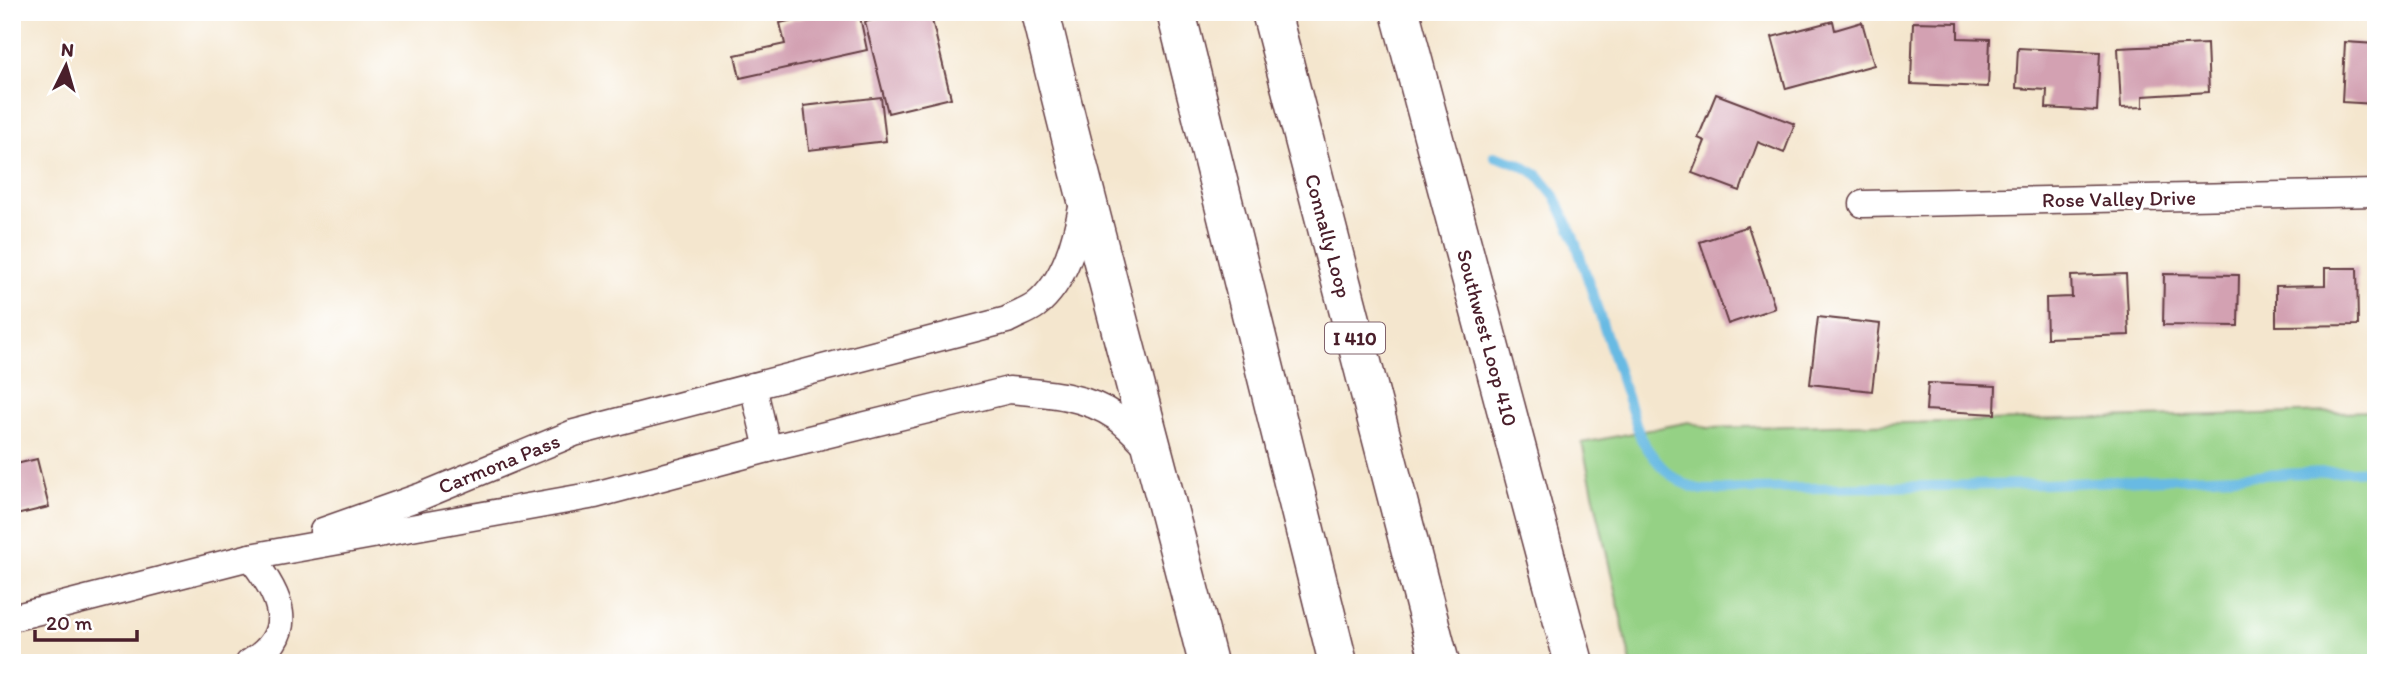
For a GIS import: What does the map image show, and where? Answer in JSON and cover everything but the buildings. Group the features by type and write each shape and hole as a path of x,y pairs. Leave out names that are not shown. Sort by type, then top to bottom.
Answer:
{"main road":[{"path":"1040,12 1084,197 1155,453 1208,663"},
{"path":"1176,12 1338,663"},
{"name":"Connally Loop","path":"1270,12 1440,663"},
{"name":"Southwest Loop 410","path":"1400,12 1574,663"}],"street":[{"name":"Rose Valley Drive","path":"1863,204 2376,193"},
{"name":"Carmona Pass","path":"250,557 422,496 574,433 1007,320 1037,304 1065,265 1076,238 1084,197"},
{"path":"753,386 768,449"},
{"name":"Carmona Pass","path":"12,618 250,557 595,495 1009,390 1048,393 1086,401 1116,416 1155,453"},
{"path":"249,663 265,653 277,634 280,620 280,608 270,582 250,557"}],"green space":[{"path":"2376,411 2376,663 1631,663 1582,443 1689,422 1707,428"}],"waterway":[{"path":"1494,156 1519,164 1538,175 1555,196 1573,235 1641,439 1667,472 1692,487 1703,490 2045,484 2376,470"}]}
